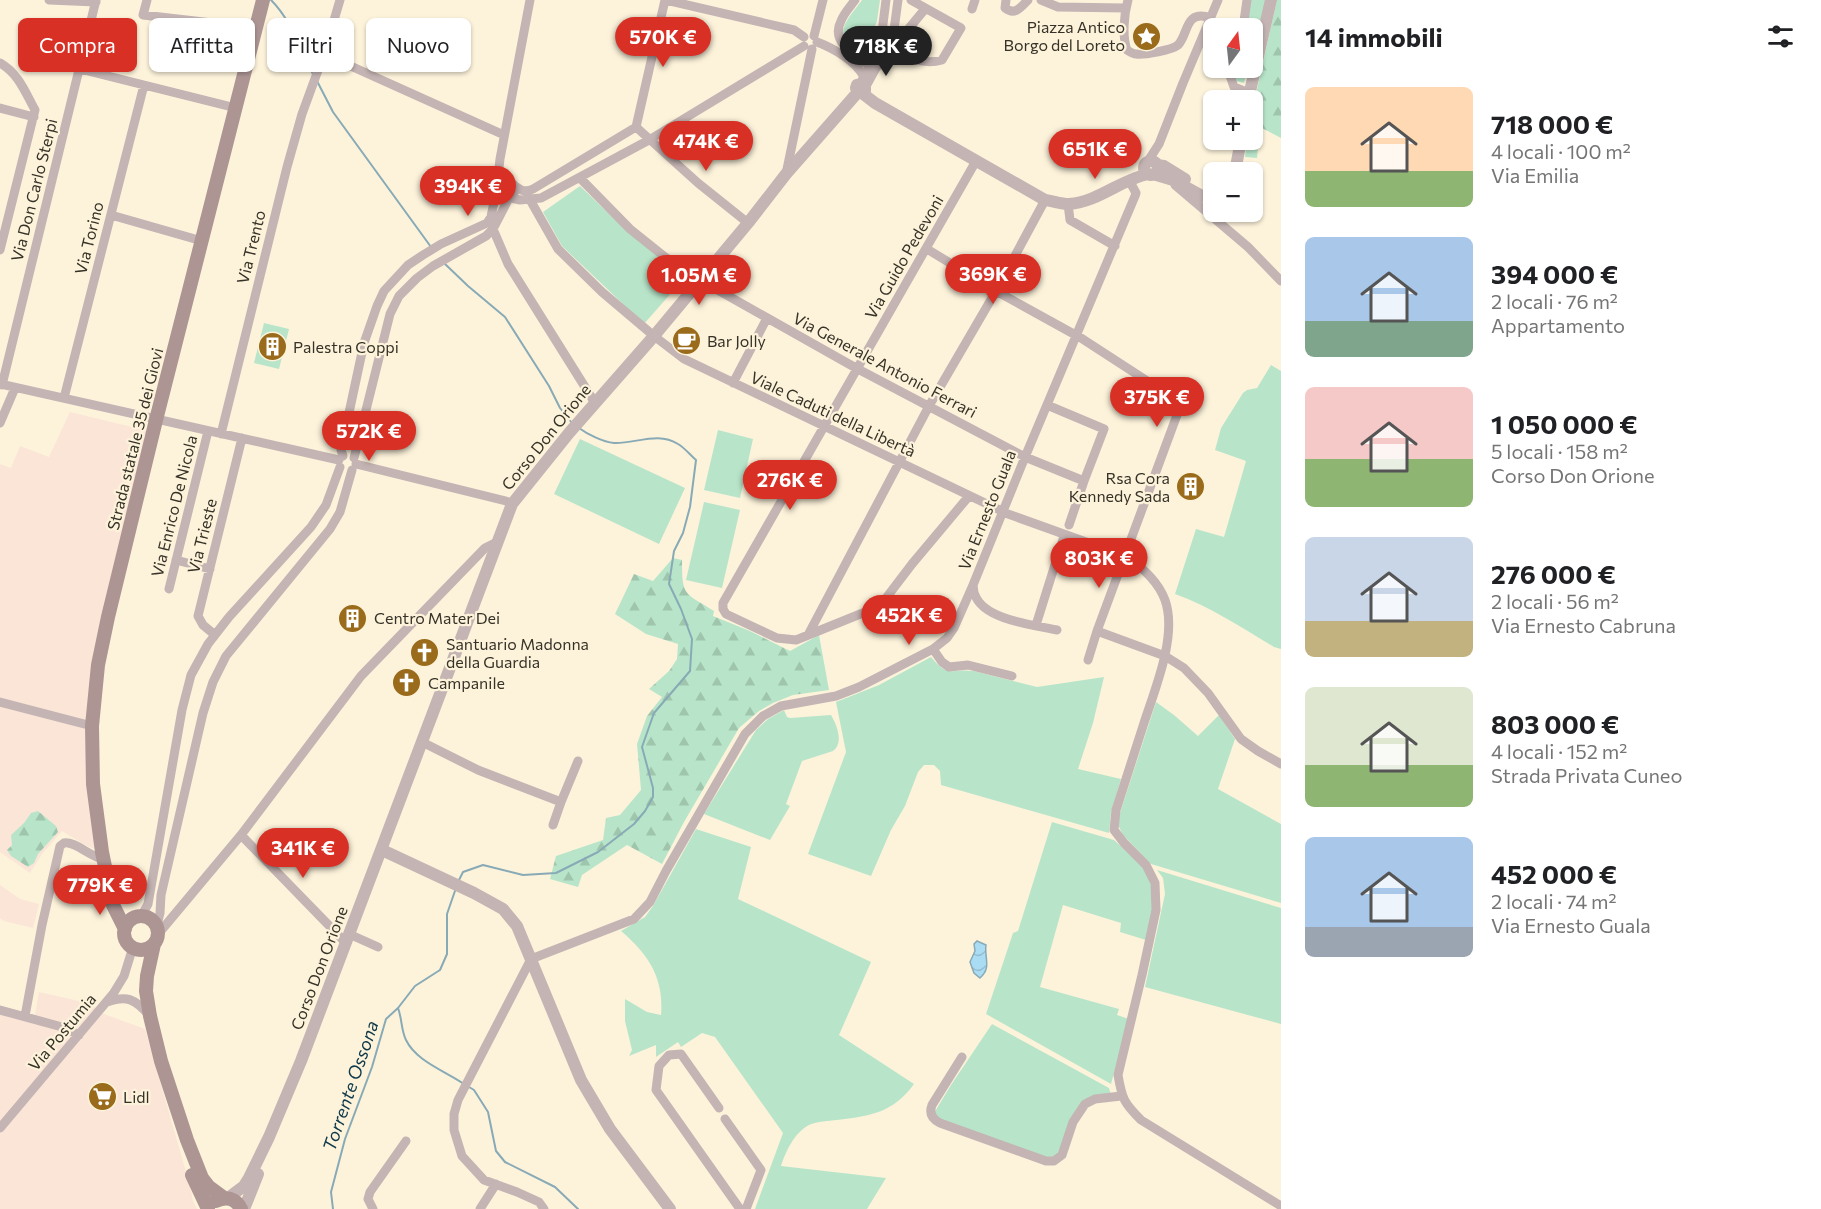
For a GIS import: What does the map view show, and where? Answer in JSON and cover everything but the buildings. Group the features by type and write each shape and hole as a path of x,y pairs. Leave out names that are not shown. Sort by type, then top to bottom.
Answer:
{"main road":[{"name":"Strada statale 35 dei Giovi","path":"125,929 115,911 103,859 93,784 92,726 102,642 262,6"},
{"name":"Strada statale 35 dei Giovi","path":"111,891 122,906 138,916"},
{"path":"147,976 135,948 126,939 127,924 138,916 151,918 157,929 146,991 161,1061 187,1140 205,1183 226,1198 236,1202 243,1209"},
{"path":"135,948 144,950 157,929"},
{"path":"187,1140 193,1178 209,1209 216,1201 226,1198"}],"street":[{"name":"Via Don Carlo Sterpi","path":"49,0 96,1 92,18"},
{"path":"147,0 143,15 256,28"},
{"name":"Via Trento","path":"335,18 340,0"},
{"path":"138,916 148,904 184,701 191,675 208,644 229,617 311,527 326,505 341,461 364,343 384,291 408,266 423,255 487,223 491,217 496,177 530,0"},
{"path":"496,188 501,181 506,180 528,192 636,127 665,0 794,30 810,42 828,47 861,69 862,87 875,103 1045,200 1064,203 1095,197 1151,168 1171,170 1203,188"},
{"path":"786,174 810,42 823,0"},
{"path":"855,0 840,22 838,35 844,46 870,66"},
{"path":"886,0 881,35 888,48 907,58 930,62 942,60 961,28 911,0"},
{"path":"862,87 888,48 898,0"},
{"path":"1006,0 1005,8 1014,12 1028,0"},
{"path":"1041,0 1058,7 1127,4 1125,43 1127,50 1135,54 1177,46 1181,42 1186,27 1193,20 1204,16 1210,18 1218,0"},
{"path":"1244,18 1247,0"},
{"path":"1251,90 1271,0"},
{"path":"862,87 870,66 925,9"},
{"path":"1151,168 1203,35"},
{"path":"496,188 500,198 520,200 541,198 649,140 810,42"},
{"path":"0,63 11,70 21,83 35,110 0,250"},
{"path":"354,68 504,135"},
{"name":"Via Don Carlo Sterpi","path":"1,385 79,72"},
{"path":"92,72 236,108"},
{"name":"Via Trento","path":"220,434 274,213 316,72"},
{"path":"1231,78 1234,87 1238,90"},
{"name":"Via Torino","path":"64,398 144,85"},
{"name":"Corso Don Orione","path":"226,1198 244,1186 269,1137 301,1060 512,504 569,433 748,223 786,174 862,87"},
{"path":"0,108 34,117"},
{"path":"636,127 698,183 748,223"},
{"name":"Via Guido Pedevoni","path":"808,634 796,639 777,638 726,614 723,603 976,161"},
{"path":"1151,168 1203,196"},
{"path":"1166,177 1248,247 1281,281"},
{"name":"Via Generale Antonio Ferrari","path":"580,178 630,229 665,257 700,280 856,368 1025,457 1084,481"},
{"name":"Via Ernesto Guala","path":"531,959 634,919 650,902 745,734 763,716 781,706 836,696 851,690 933,649 947,638 954,628 973,585 1115,246 1136,193 1131,179"},
{"path":"157,929 161,895 203,713 213,682 231,650 330,529 340,512 354,464 390,314 399,296 417,278 433,266 486,236 493,229 515,190 515,186"},
{"name":"Viale Caduti della Libertà","path":"529,198 558,249 602,292 684,358 1003,512 1064,536 1125,556"},
{"path":"808,634 929,406 996,291 1045,200"},
{"path":"1064,203 1070,220 1115,246"},
{"path":"111,215 202,241"},
{"path":"493,229 508,264 595,403"},
{"path":"927,249 996,291 1076,335 1158,388 1173,402 1177,415 1088,660"},
{"path":"733,383 767,318"},
{"path":"364,343 381,348"},
{"path":"1,385 341,461 349,455 354,464 512,504"},
{"path":"0,423 15,388"},
{"path":"1047,405 1104,429 1069,525"},
{"path":"351,410 366,413"},
{"name":"Via Enrico De Nicola","path":"169,589 208,431"},
{"name":"Via Trieste","path":"215,635 203,625 198,616 242,438"},
{"path":"341,461 345,471 354,464"},
{"path":"808,634 880,606 969,496"},
{"path":"1036,625 1064,536"},
{"path":"157,929 242,835 361,676 485,548 497,542"},
{"path":"1125,556 1140,565 1156,583 1165,601 1168,626 1165,656 1116,810 1114,830 1146,865 1155,883 1156,910 1118,1076 1121,1096 1141,1120 1158,1132 1281,1206"},
{"path":"176,560 210,569"},
{"path":"973,585 975,596 991,612 1001,617 1057,630"},
{"path":"1097,631 1165,656 1184,668 1208,693 1241,739 1281,764"},
{"path":"933,649 942,662 949,667 968,665 1012,676"},
{"path":"0,702 92,726"},
{"path":"422,742 478,770 561,802"},
{"path":"553,825 578,761"},
{"path":"242,835 347,938 378,947"},
{"path":"25,1016 60,846 64,843 72,843 93,856 103,859"},
{"path":"382,850 503,909 512,918 581,1080 610,1129 670,1209"},
{"path":"157,929 166,916 176,910"},
{"name":"Via Postumia","path":"0,1128 107,1002 124,976 135,948"},
{"path":"531,959 458,1100 454,1114 454,1130 462,1156 484,1180 517,1192 539,1203 544,1209"},
{"path":"107,1002 117,999 132,1000 150,1016"},
{"path":"0,1010 62,1027 79,1035"},
{"path":"719,1108 681,1054 669,1055 658,1066 656,1090 740,1209"},
{"path":"962,1057 932,1105 932,1118 940,1123 1046,1161 1054,1161 1062,1155 1073,1122 1084,1104 1095,1099 1121,1096"},
{"path":"725,1119 761,1170 746,1209"},
{"name":"Corso Don Orione","path":"243,1209 256,1181 269,1137"},
{"path":"373,1209 368,1199 370,1192 406,1141"},
{"path":"480,1209 496,1184"}],"shaded area":[{"path":"70,412 153,432 95,695 102,852 62,831 42,854 30,873 0,852 0,464 11,468 20,446 49,457"},
{"path":"0,885 20,899 39,904 33,928 0,918"},
{"path":"39,992 88,1003 104,1014 145,1029 197,1209 0,1209 0,1006 35,1015"}],"green space":[{"path":"862,0 880,0 877,21 864,54 843,35 845,24"},
{"path":"1251,0 1266,0 1261,18 1248,18"},
{"path":"1277,0 1281,0 1281,138 1263,129 1263,90 1257,90 1260,78 1263,78 1263,62"},
{"path":"1234,78 1245,78 1244,83 1236,81"},
{"path":"1246,150 1258,150 1257,158 1245,157"},
{"path":"580,186 628,232 686,276 644,324 562,246 543,212"},
{"name":"Palestra Coppi","path":"264,323 289,329 279,369 254,363"},
{"path":"1271,365 1281,371 1281,649 1214,611 1175,594 1196,529 1224,537 1246,461 1215,450 1221,428 1243,393 1257,388"},
{"path":"718,430 753,439 740,498 704,490"},
{"path":"580,439 685,488 659,544 554,494"},
{"path":"704,502 740,510 722,588 686,580"},
{"path":"673,558 682,560 683,581 687,592 714,611 713,616 790,651 819,635 829,690 793,695 773,703 759,711 739,728 662,864 627,845 582,875 578,887 550,879 556,856 603,840 606,818 620,815 641,790 637,744 647,716 662,697 649,689 669,671 677,659 678,644 646,634 615,614 634,574 653,581"},
{"path":"931,657 946,670 974,671 1037,687 1104,677 1093,723 1078,769 1121,779 1111,813 1109,833 941,785 940,771 934,765 924,765 918,772 905,806 891,830 871,876 808,854 846,752 836,702 879,685"},
{"path":"1156,702 1198,736 1219,715 1235,739 1218,789 1281,824 1281,903 1151,864 1123,835 1118,825 1119,816"},
{"path":"784,710 790,718 831,715 839,739 833,751 802,761 786,804 790,806 770,840 704,814 756,730 768,719"},
{"path":"38,811 56,826 58,832 38,854 34,863 28,867 11,856 7,850 12,845 11,835 31,813"},
{"path":"1052,822 1114,840 1143,866 1153,884 1154,905 1146,940 1120,932 1121,923 1063,905 1040,987 1119,1009 1117,1015 1129,1019 1111,1084 986,1014 1013,933 1018,931"},
{"path":"696,829 751,847 738,899 871,962 839,1035 914,1084 898,1101 880,1111 860,1117 819,1122 804,1128 788,1149 781,1166 886,1178 867,1209 755,1209 783,1133 715,1037 702,1033 681,1047 678,1042 656,1057 656,1045 629,1056 632,1050 625,1021 625,999 647,1012 661,1015 661,1002 653,968 647,958 621,931 645,917"},
{"path":"1157,870 1281,908 1281,1024 1145,987 1165,894 1163,878"},
{"path":"992,1024 1109,1088 1111,1095 1089,1097 1061,1152 1052,1159 943,1122 934,1113"}],"water":[{"path":"977,941 986,945 987,966 980,978 974,973 970,962 975,951 974,944"}],"waterway":[{"name":"Torrente Ossona","path":"271,0 290,26 313,74"},
{"name":"Torrente Ossona","path":"317,81 333,112 431,247"},
{"name":"Torrente Ossona","path":"444,263 505,317 549,386 560,408 572,423"},
{"name":"Torrente Ossona","path":"459,880 463,872 483,865 523,875 556,873 598,852 634,824 653,797 653,788 642,747 654,713 690,671 692,639 669,584 674,551 683,533 690,507 696,460 681,446 663,438 614,443 595,437 579,428"},
{"name":"Torrente Ossona","path":"333,1209 331,1192 345,1139 372,1067 386,1019 415,986 440,970 447,954 447,914 456,888"},
{"path":"398,1008 404,1036 417,1054 464,1084"},
{"path":"469,1087 474,1090 488,1112 496,1151 505,1162 555,1187 578,1209"}],"place":[{"name":"Piazza Antico Borgo del Loreto","path":"1146,36"},
{"name":"Bar Jolly","path":"686,341"},
{"name":"Palestra Coppi","path":"272,347"},
{"name":"Rsa Cora Kennedy Sada","path":"1191,487"},
{"name":"Centro Mater Dei","path":"353,618"},
{"name":"Santuario Madonna della Guardia","path":"425,653"},
{"name":"Campanile","path":"407,683"},
{"name":"Lidl","path":"102,1097"}]}
